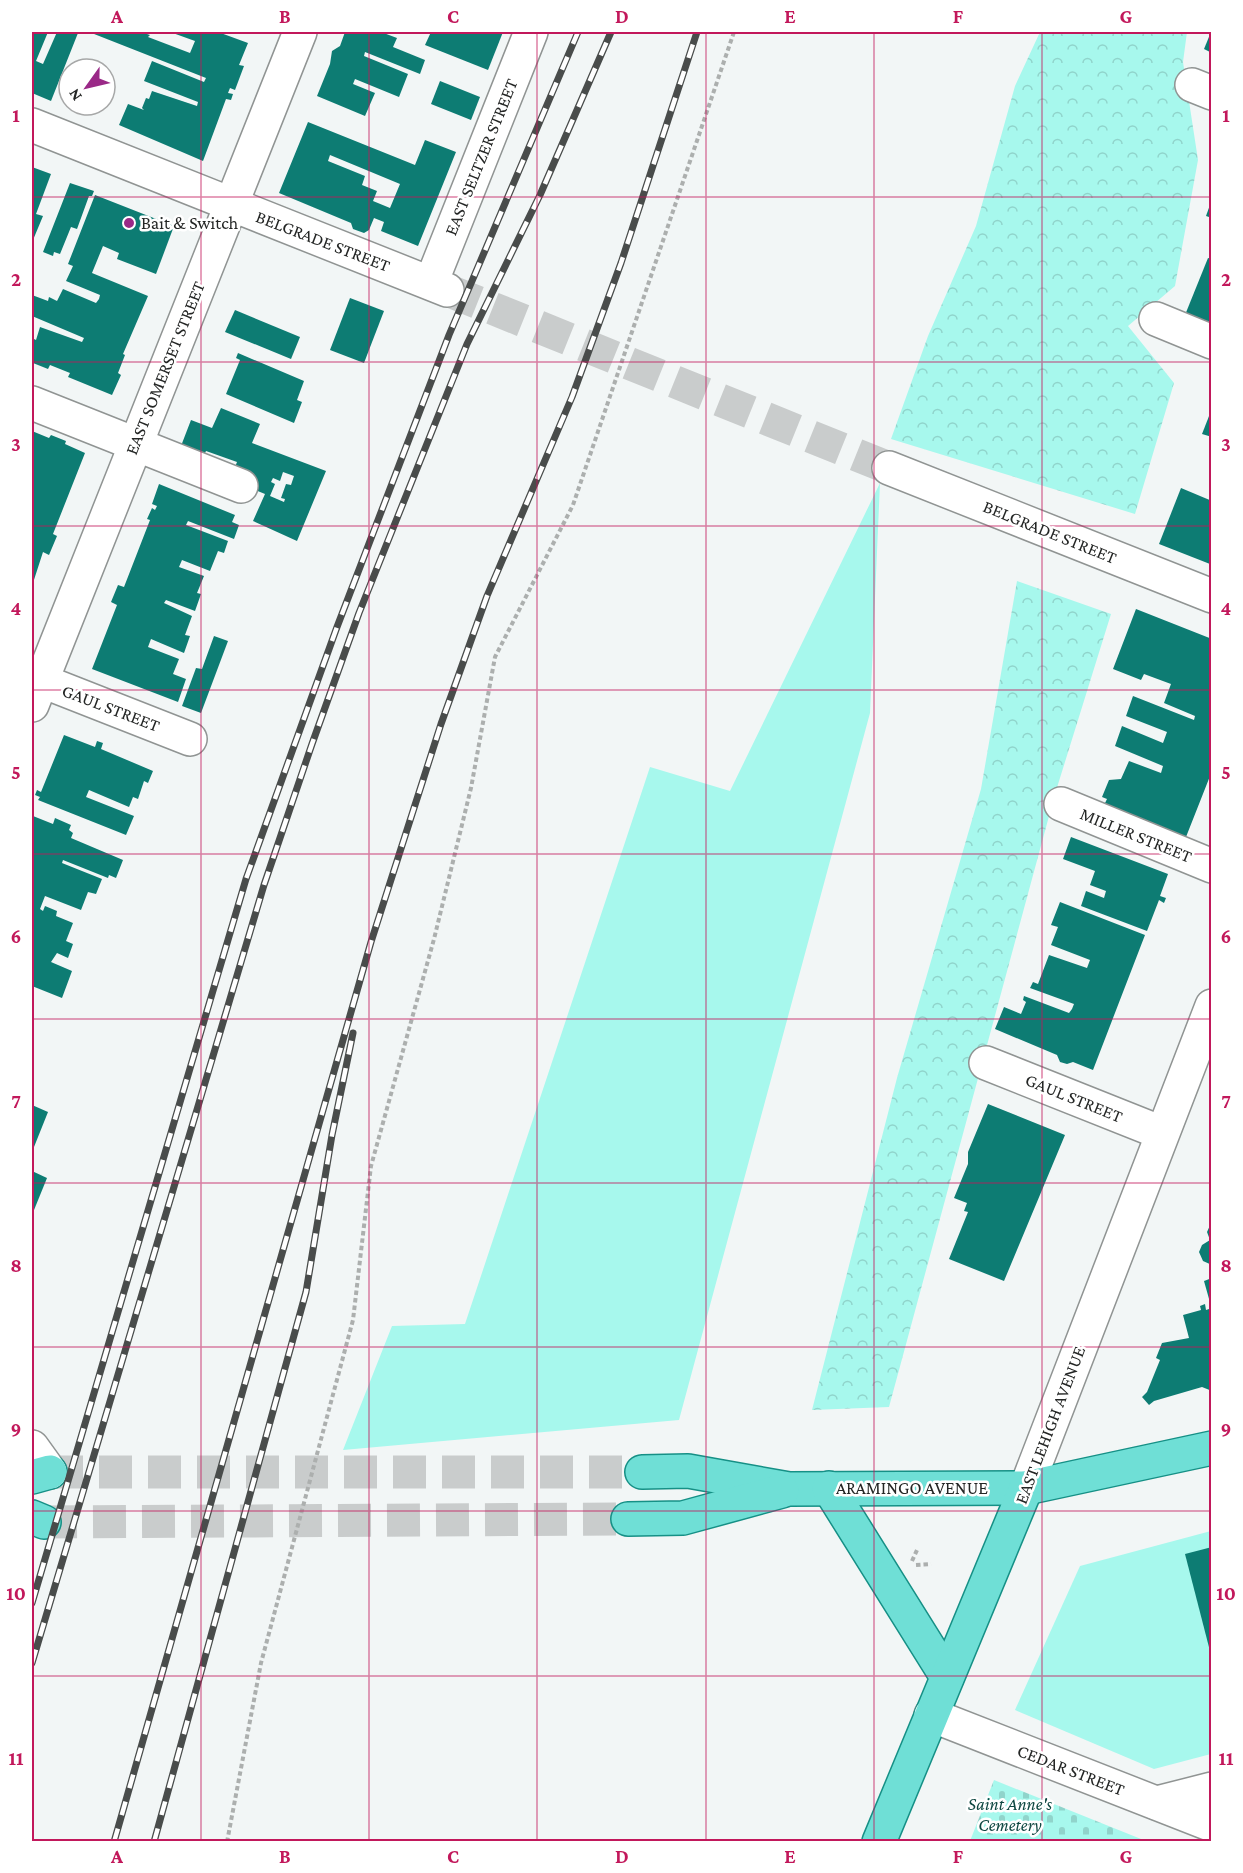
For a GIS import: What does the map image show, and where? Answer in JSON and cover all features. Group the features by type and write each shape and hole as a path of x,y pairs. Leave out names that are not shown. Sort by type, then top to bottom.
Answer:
{"main road":[{"name":"ARAMINGO AVENUE","path":"642,1472 688,1471 789,1489 1026,1488 1212,1448"},
{"path":"829,1488 947,1677"},
{"name":"EAST LEHIGH AVENUE","path":"879,1842 1026,1488"},
{"name":"ARAMINGO AVENUE","path":"628,1520 683,1518 789,1489"}],"street":[{"name":"EAST SOMERSET STREET","path":"35,688 300,32"},
{"name":"EAST SELTZER STREET","path":"439,286 531,32"},
{"name":"BELGRADE STREET","path":"32,125 439,286"},
{"path":"1156,319 1212,342"},
{"path":"32,403 241,486"},
{"name":"BELGRADE STREET","path":"889,468 1212,596"},
{"name":"GAUL STREET","path":"35,688 190,738"},
{"name":"MILLER STREET","path":"1061,804 1212,866"},
{"name":"EAST LEHIGH AVENUE","path":"1026,1488 1212,1006"},
{"name":"GAUL STREET","path":"986,1063 1162,1133"},
{"name":"CEDAR STREET","path":"931,1715 1212,1825"},
{"path":"1156,1803 1212,1789"}],"path":[{"path":"227,1842 261,1663 353,1320 371,1166 434,939 459,834 495,657 573,505 735,32"}],"green space":[{"path":"1040,32 1187,32 1183,62 1198,160 1175,286 1128,326 1174,383 1135,514 891,439 928,336 976,226 1015,86"},
{"path":"880,483 870,713 679,1420 343,1450 392,1326 465,1324 650,767 730,791"},
{"path":"1017,581 1111,614 1055,794 889,1407 812,1410 897,1078 981,789"},
{"path":"1211,1531 1211,1754 1154,1769 1015,1710 1080,1566"},
{"name":"Saint Anne's Cemetery","path":"994,1780 1146,1841 970,1841"}],"building":[{"path":"32,32 48,32 36,61 43,64 57,32 78,33 68,57 57,57 57,86 51,101 32,93"},
{"path":"89,32 141,32 150,35 148,37 190,53 195,41 170,32 218,32 248,43 239,65 244,66 235,90 230,88 228,93 233,94 231,100 226,99 203,161 119,125 128,104 144,110 142,108 146,98 149,99 152,91 197,106 198,102 144,81 152,61 204,82 206,78"},
{"path":"345,32 381,32 397,38 393,47 425,60 420,74 365,52 364,56 408,74 399,97 355,79 353,84 375,93 365,116 317,96 330,64 332,51 340,46"},
{"path":"431,32 503,32 488,70 425,45"},
{"path":"1212,32 1212,53 1204,49"},
{"path":"440,81 480,97 471,120 431,104"},
{"path":"308,122 415,165 425,140 456,152 418,246 381,231 384,222 374,218 369,230 364,233 353,229 351,223 279,193","holes":["330,155 400,184 390,208 373,201 377,191 362,185 365,176 328,161"]},
{"path":"32,167 51,174 36,214 43,216 33,240"},
{"path":"70,183 94,191 92,196 89,196 77,229 71,227 60,254 54,252 53,256 43,252"},
{"path":"95,195 174,226 156,274 117,259 119,253 103,246 92,273 148,296 123,354 125,355 118,373 121,375 112,395 68,377 70,373 50,365 48,369 33,363 33,357 32,361 32,338 36,340 40,327 82,342 84,338 32,316 32,295 48,301 49,297 57,301 63,289 96,303 99,299 100,295 66,281 73,266 68,264"},
{"path":"1212,202 1212,218 1206,216"},
{"path":"1208,258 1212,259 1212,326 1185,315"},
{"path":"350,298 384,311 364,363 330,350"},
{"path":"235,310 300,337 291,359 225,332"},
{"path":"238,353 304,381 297,400 302,402 294,423 226,394 240,360 236,358"},
{"path":"221,408 260,424 252,443 326,471 297,541 253,521 265,494 230,480 237,462 206,451 204,455 181,446 191,420 212,428","holes":["283,472 294,476 291,485 286,484 281,498 285,499 284,502 270,496 275,484 271,482 273,478 280,481"]},
{"path":"1212,411 1212,437 1202,434"},
{"path":"32,431 49,438 51,435 66,441 65,444 85,453 53,534 57,536 49,555 43,552 32,586"},
{"path":"159,484 235,515 232,522 239,525 234,539 188,521 186,525 228,541 224,553 218,551 210,571 182,560 179,567 204,576 197,593 201,594 195,611 166,600 164,603 192,616 185,635 190,636 184,653 151,639 148,647 179,659 173,674 186,679 178,702 92,669 117,605 111,602 118,585 124,587 150,520 147,519 152,508 155,510 157,506 152,504"},
{"path":"1181,488 1212,501 1210,564 1159,544"},
{"path":"1136,609 1212,639 1212,771 1186,837 1104,805 1107,799 1102,797 1109,780 1121,779 1129,761 1161,773 1163,766 1115,746 1122,726 1163,743 1167,732 1126,716 1133,696 1194,720 1195,716 1164,703 1171,684 1144,674 1141,680 1113,669"},
{"path":"214,636 228,641 201,713 182,706 196,668 202,669"},
{"path":"64,735 95,747 97,741 103,743 101,749 153,771 148,783 144,781 138,799 133,797 129,807 89,790 86,797 134,816 126,835 38,800 40,797 35,795 37,790 41,792"},
{"path":"33,816 53,824 55,818 71,825 69,830 73,833 71,838 123,860 116,878 109,875 108,878 63,860 62,863 102,879 96,894 88,892 81,910 45,896 40,909 43,911 45,906 57,911 56,916 73,923 66,941 73,944 68,958 57,953 51,962 72,971 62,998 32,986"},
{"path":"1071,837 1168,874 1160,896 1166,898 1164,903 1159,900 1147,931 1081,906 1086,891 1104,898 1106,891 1090,885 1095,871 1063,859"},
{"path":"1060,902 1145,935 1093,1070 1073,1062 1067,1064 1060,1062 1057,1055 995,1029 1004,1007 1021,1014 1026,1002 1023,1000 1024,996 1069,1013 1072,1009 1074,1004 1030,988 1033,982 1038,984 1049,955 1087,968 1090,960 1051,945 1058,927 1051,925"},
{"path":"988,1104 1065,1135 1004,1281 949,1259 968,1212 964,1211 967,1203 954,1198 968,1164 968,1152"},
{"path":"32,1105 48,1112 32,1152"},
{"path":"32,1171 47,1178 32,1215"},
{"path":"1212,1221 1212,1265 1203,1261 1199,1252 1202,1245 1210,1240 1207,1232"},
{"path":"1212,1278 1212,1306 1211,1306 1204,1281"},
{"path":"1205,1304 1206,1310 1212,1308 1212,1391 1202,1387 1154,1401 1149,1405 1142,1397 1147,1392 1160,1360 1156,1358 1162,1343 1189,1338 1183,1315 1201,1310 1200,1306"},
{"path":"1212,1547 1212,1655 1211,1655 1185,1554"}],"tunnel":[{"path":"447,290 889,468"},
{"path":"50,1472 642,1472"},
{"path":"44,1522 628,1519"}],"railway":[{"path":"32,1603 246,879 337,627 449,335 578,32"},
{"path":"32,1663 264,885 312,744 359,613 467,344 540,195 611,32"},
{"path":"114,1842 371,942 441,724 487,596 572,397 621,263 697,32"},
{"path":"154,1842 306,1292 332,1135 353,1033"}],"place":[{"name":"Bait & Switch","path":"129,223"}]}
